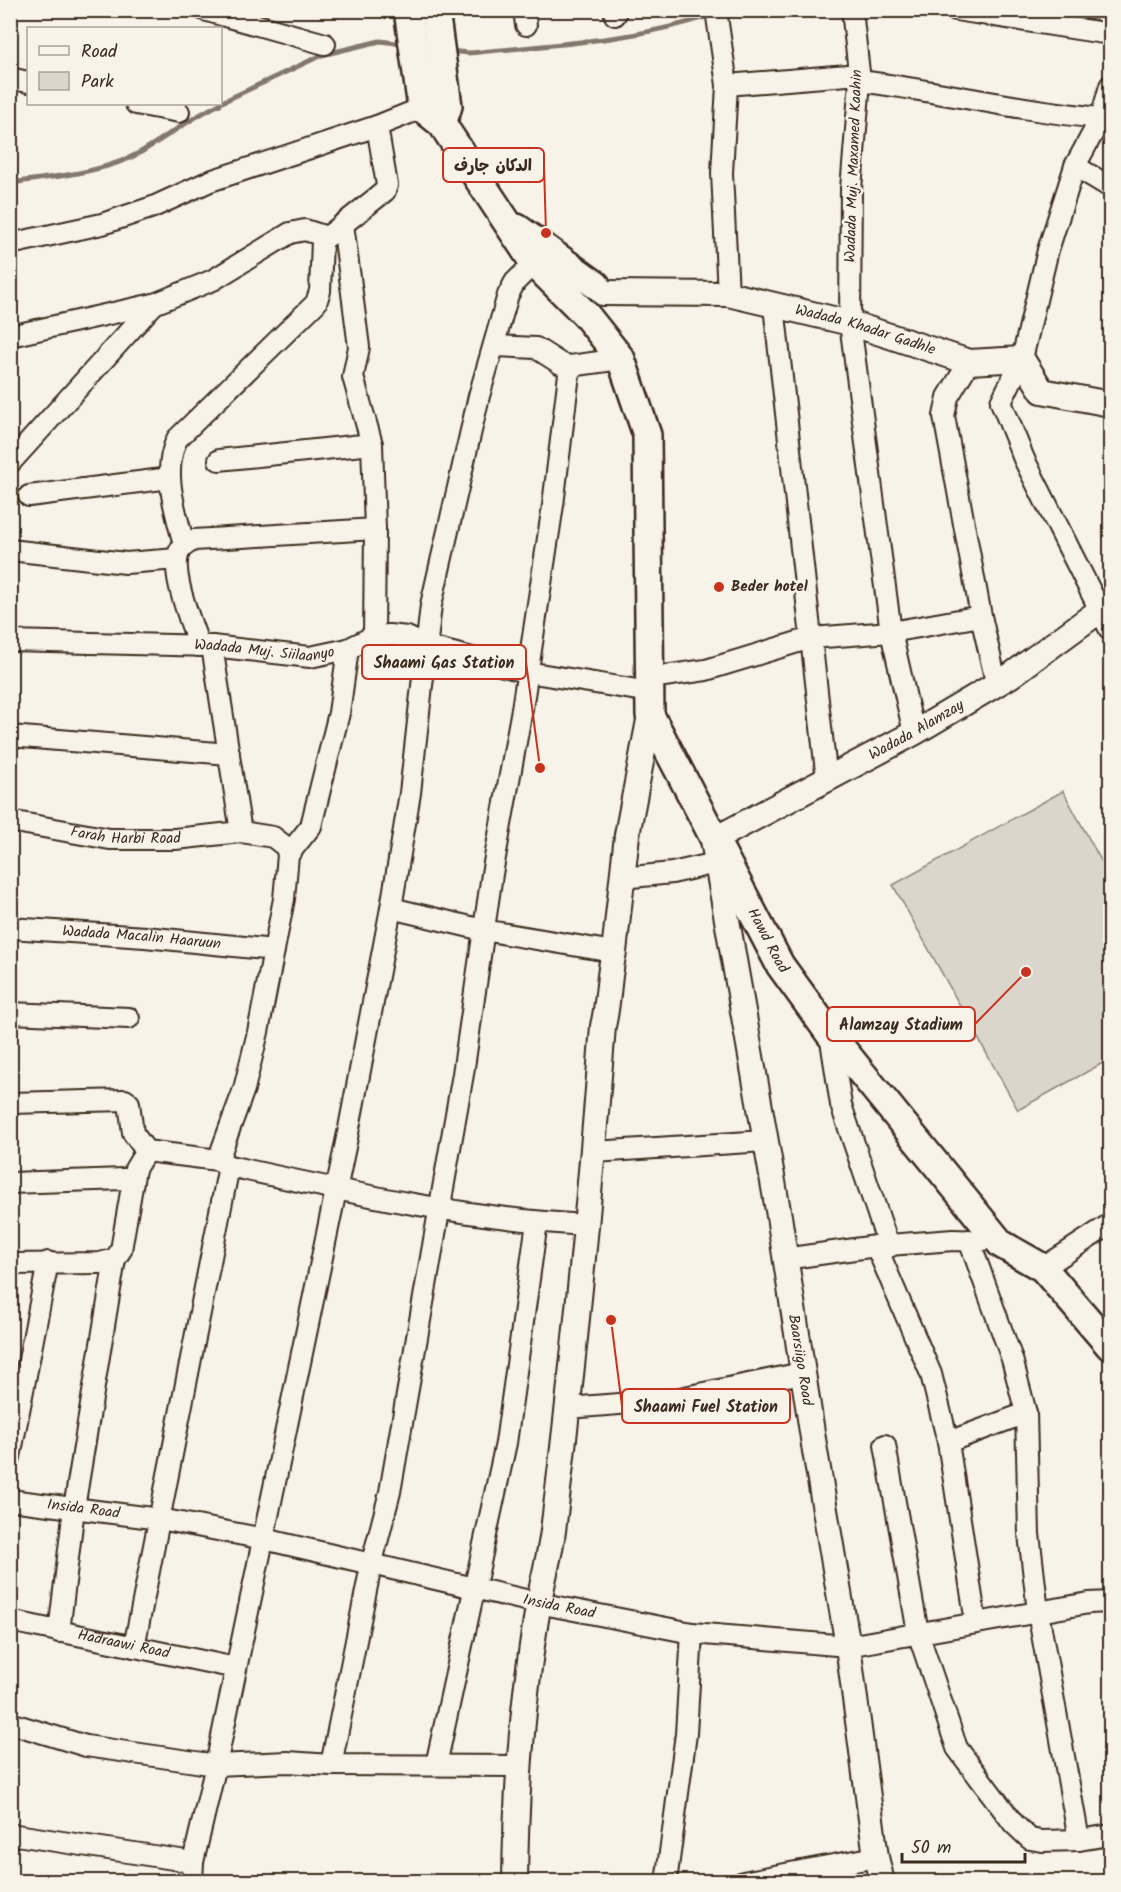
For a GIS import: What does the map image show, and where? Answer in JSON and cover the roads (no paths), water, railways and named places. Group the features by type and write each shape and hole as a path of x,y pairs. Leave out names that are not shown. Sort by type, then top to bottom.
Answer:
{"main road":[{"path":"408,10 432,116 534,263 591,300"},
{"path":"432,116 448,106 435,10"},
{"path":"502,217 591,300"},
{"name":"Hawd Road","path":"591,300 621,359 648,435 650,695 715,851 750,904 780,965 830,1034 1001,1244 1043,1268 1110,1346"}],"street":[{"path":"204,10 225,13 325,44"},
{"path":"716,10 727,85 722,173 728,294"},
{"name":"Wadada Muj. Maxamed Kaahin","path":"852,10 860,78 852,189 850,322 891,632 914,733"},
{"path":"956,10 1110,34"},
{"path":"10,78 27,82"},
{"path":"727,85 860,78 1052,114 1101,118"},
{"path":"1107,615 1002,410 1002,396 1022,359 1048,250 1075,166 1101,118 1110,86"},
{"path":"141,105 178,112"},
{"path":"10,244 102,224 153,207 210,181 377,126 432,116"},
{"path":"241,832 229,754 205,646 183,600 181,552 170,478 174,447 177,439 316,303 320,291 321,244 385,191 387,185 377,126"},
{"path":"1075,166 1110,187"},
{"path":"10,336 154,304 213,280 290,232 335,231"},
{"path":"335,231 359,347 353,377 372,444 375,529 374,636"},
{"path":"10,1834 192,1872 264,1539 391,908 410,793 429,647 431,605 474,416 508,295 515,282 534,263"},
{"name":"Wadada Khadar Gadhle","path":"591,300 728,294 850,322 969,362 1022,359"},
{"path":"10,463 154,304"},
{"path":"774,306 827,781"},
{"path":"495,346 536,348 561,364 570,366 621,359"},
{"path":"1022,359 1042,391 1110,404"},
{"path":"969,362 948,397 944,416 981,616 996,682"},
{"path":"331,1765 371,1566 390,1492 468,1044 483,930 527,672 566,420 570,366"},
{"path":"219,460 372,444"},
{"path":"29,496 170,478"},
{"path":"10,550 126,563 181,552 194,540 375,529"},
{"name":"Wadada Alamzay","path":"715,851 827,781 914,733 1107,615"},
{"name":"Wadada Muj. Siilaanyo","path":"10,642 205,646 310,657 348,649 374,636 407,637 429,647 527,672 650,695 717,668 811,638 891,632 981,616"},
{"path":"134,1647 160,1519 223,1163 244,1089 274,950 284,899 288,855 311,826 339,713 348,649"},
{"path":"515,1881 519,1766 538,1603 553,1535 568,1408 588,1225 603,1026 627,835 650,695"},
{"path":"10,736 229,754"},
{"name":"Farah Harbi Road","path":"10,821 110,839 175,839 241,832 273,837 282,842 288,855"},
{"path":"622,878 672,873 715,851"},
{"name":"Baarsiigo Road","path":"715,851 848,1646 876,1857 882,1881"},
{"path":"391,908 483,930 614,952"},
{"name":"Wadada Macalin Haaruun","path":"10,928 145,937 274,950"},
{"path":"10,1012 129,1018"},
{"path":"830,1034 841,1105 883,1246 931,1374 948,1442 976,1623"},
{"path":"10,1103 124,1100 130,1108 133,1132 146,1151 223,1163 335,1189 438,1209 537,1222 588,1225"},
{"path":"594,1152 765,1141"},
{"path":"59,1632 74,1508 115,1259 121,1250 138,1162 146,1151"},
{"path":"10,1183 124,1179 133,1182"},
{"path":"436,1765 506,1443 537,1222"},
{"path":"1043,1268 1110,1224"},
{"path":"969,1240 1011,1359 1026,1413 1029,1534 1038,1612 1079,1840"},
{"path":"784,1259 883,1246 969,1240 1001,1244"},
{"path":"10,1264 100,1263 115,1259"},
{"path":"10,1457 48,1262"},
{"path":"568,1408 670,1400 802,1373"},
{"path":"948,1442 1026,1413"},
{"path":"885,1445 918,1633 957,1748 1014,1824 1030,1839 1079,1840 1110,1835"},
{"name":"Insida Road","path":"10,1500 160,1519 264,1539 371,1566 538,1603 692,1633 848,1646 1089,1603 1110,1602"},
{"name":"Hadraawi Road","path":"10,1621 236,1668"},
{"path":"666,1881 686,1734 692,1633"},
{"path":"10,1723 86,1746 216,1765 288,1762 331,1765 519,1766"},
{"path":"743,1881 876,1857"}],"waterway":[{"path":"449,51 469,53 592,41 653,31 712,15"},
{"path":"222,102 322,55 380,41 404,44"},
{"path":"10,183 77,173 111,165 141,152 218,105"}],"place":[{"name":"الدكان جارف","path":"546,233"},
{"name":"Beder hotel","path":"719,587"},
{"name":"Shaami Gas Station","path":"540,768"},
{"name":"Alamzay Stadium","path":"1026,972"},
{"name":"Shaami Fuel Station","path":"611,1320"}]}
